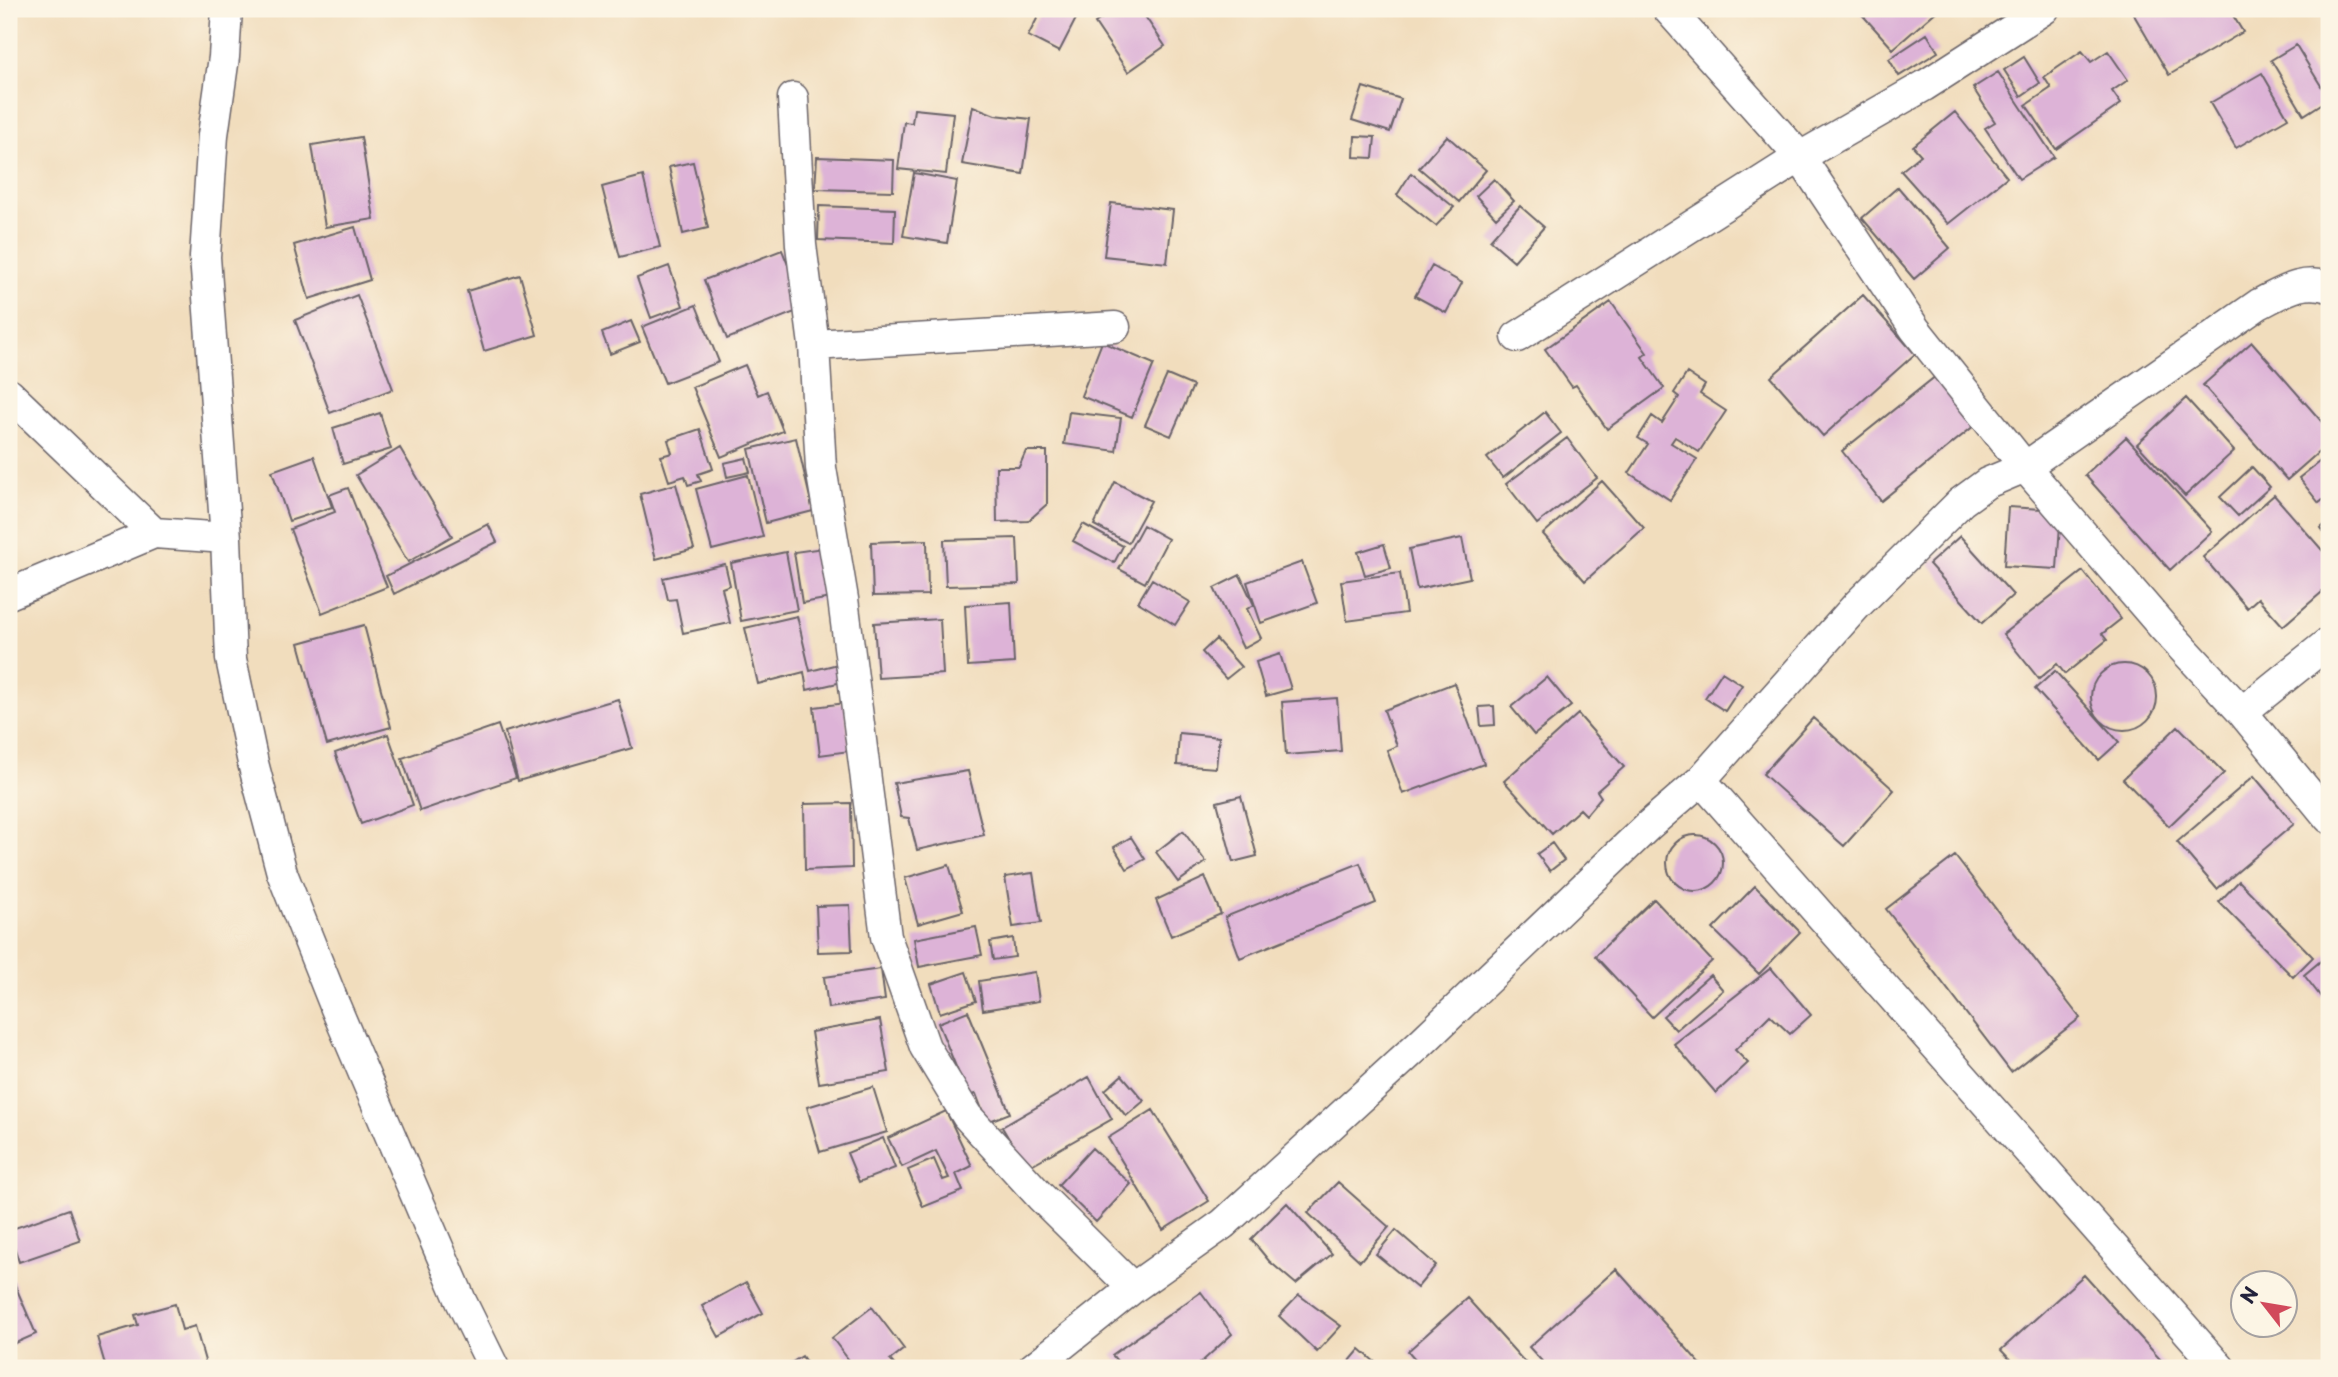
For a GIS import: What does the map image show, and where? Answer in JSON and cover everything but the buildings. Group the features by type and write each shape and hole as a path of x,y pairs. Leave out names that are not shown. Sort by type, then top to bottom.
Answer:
{"street":[{"path":"227,9 224,57 213,135 205,257 226,538 231,659 253,763 282,873 335,1006 461,1301 494,1368"},
{"path":"1668,9 1800,157 1914,329 2025,467 2162,626 2242,712 2329,818"},
{"path":"1517,337 1800,157 1924,86 2041,10"},
{"path":"793,98 801,245 814,345 821,468 843,599 886,937 925,1047 967,1116 1040,1196 1133,1288"},
{"path":"1033,1368 1133,1288 1223,1224 1423,1041 1701,780 1857,605 1961,502 1987,483 2025,467 2259,304 2294,287 2314,282 2329,287"},
{"path":"814,345 1115,327"},
{"path":"9,394 154,533"},
{"path":"9,594 154,533 226,538"},
{"path":"2242,712 2329,642"},
{"path":"1701,780 2220,1368"}]}
